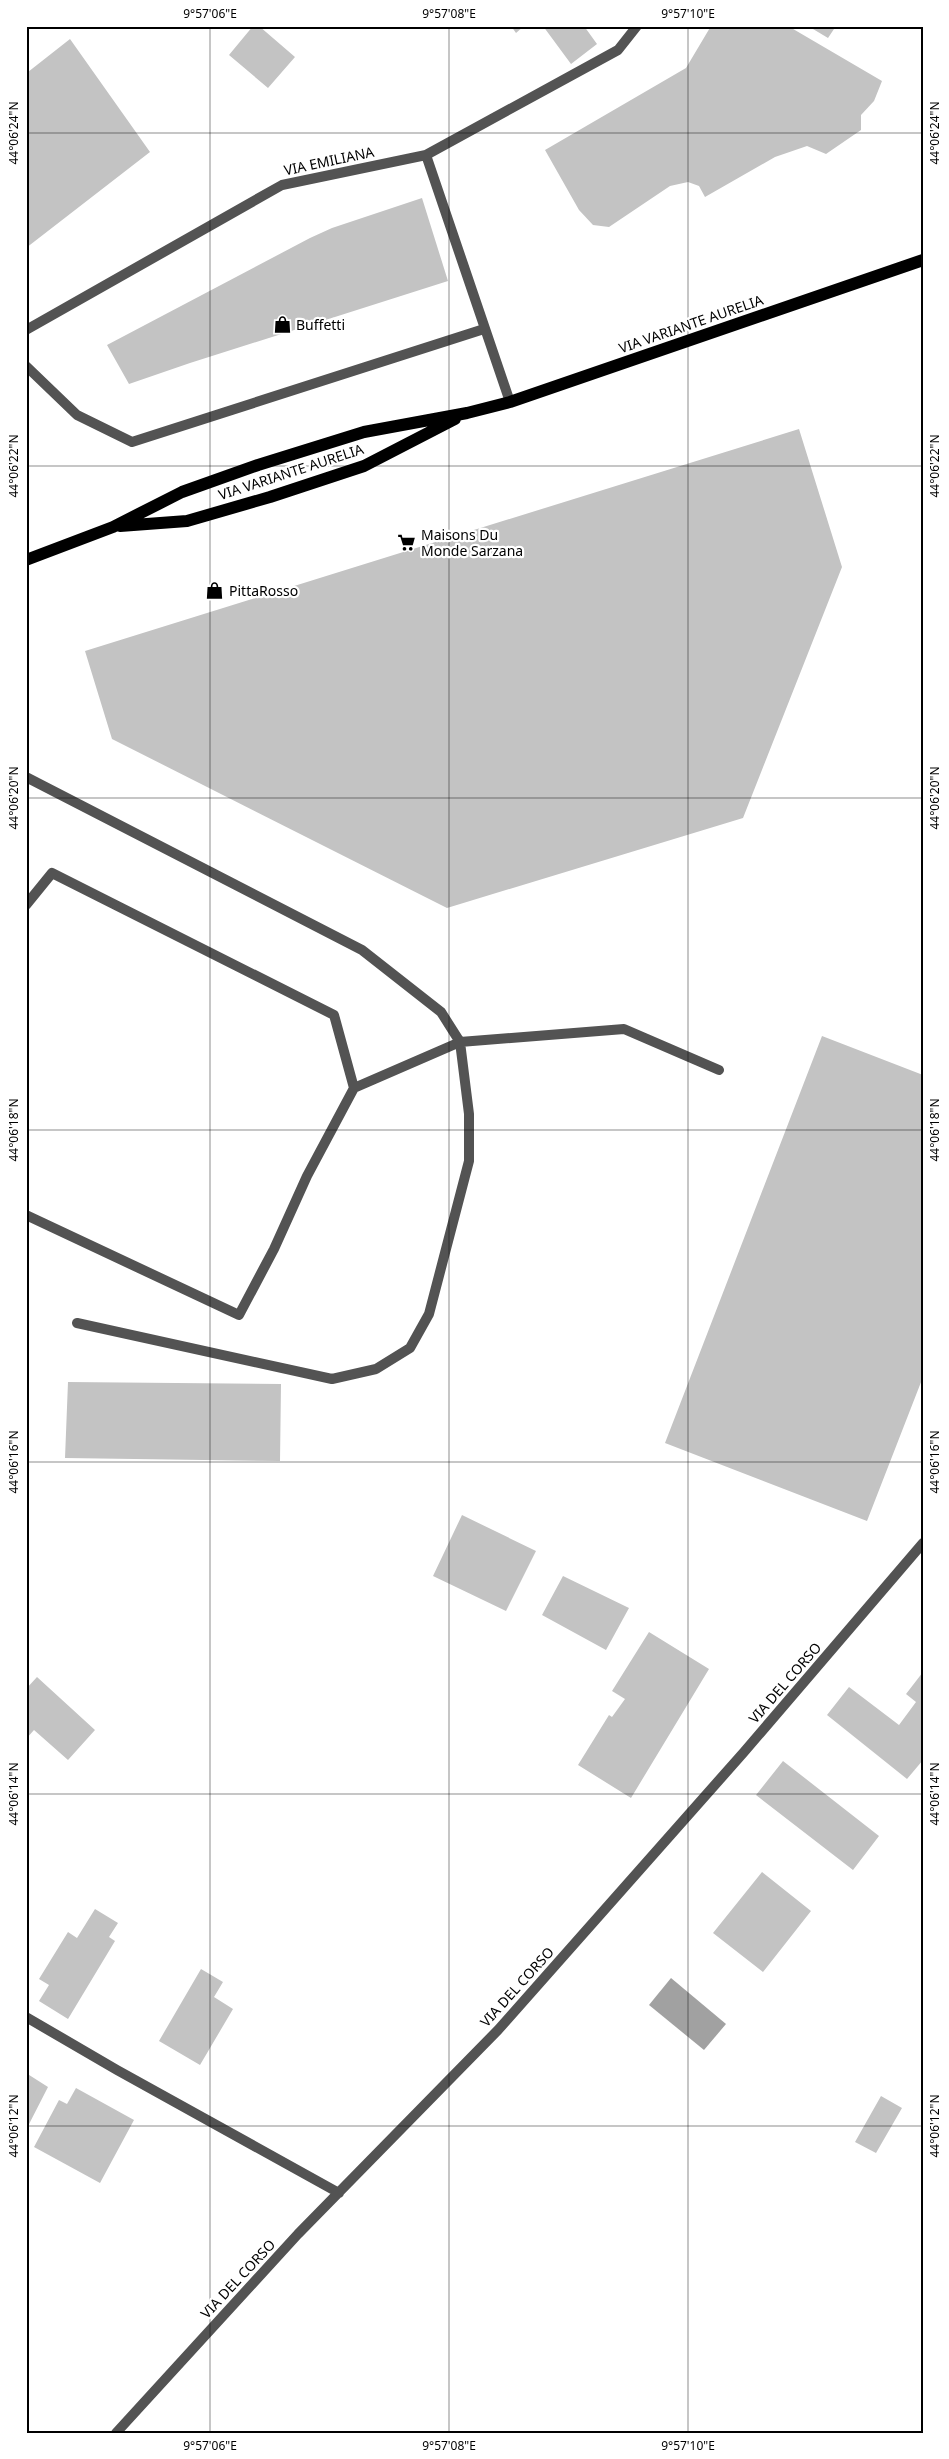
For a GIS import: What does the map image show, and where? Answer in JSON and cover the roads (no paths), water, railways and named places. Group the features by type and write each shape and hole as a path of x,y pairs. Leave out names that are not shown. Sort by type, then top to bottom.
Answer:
{"main road":[{"name":"VIA VARIANTE AURELIA","path":"27,560 113,526 182,492 258,465 364,432 467,413 510,402 923,260"},
{"name":"VIA VARIANTE AURELIA","path":"113,526 187,521 331,477 364,466 467,413"}],"street":[{"name":"VIA EMILIANA","path":"26,330 282,185 426,155 618,50 637,26"},
{"path":"426,155 510,402"},
{"path":"26,366 77,415 132,442 484,329"},
{"path":"26,777 362,950 442,1012 460,1042 469,1114 470,1161 429,1314 410,1348 376,1369 332,1379 77,1323"},
{"path":"26,905 52,873 334,1015 354,1088"},
{"path":"26,1215 240,1315 274,1249 307,1176 354,1088 460,1042 624,1029 719,1070"},
{"name":"VIA DEL CORSO","path":"116,2433 338,2193 498,2030 744,1752 923,1543"},
{"path":"26,2016 117,2070 338,2193"}],"place":[{"name":"Buffetti","path":"282,325"},
{"name":"Maisons Du Monde Sarzana","path":"407,543"},
{"name":"PittaRosso","path":"215,591"}]}
